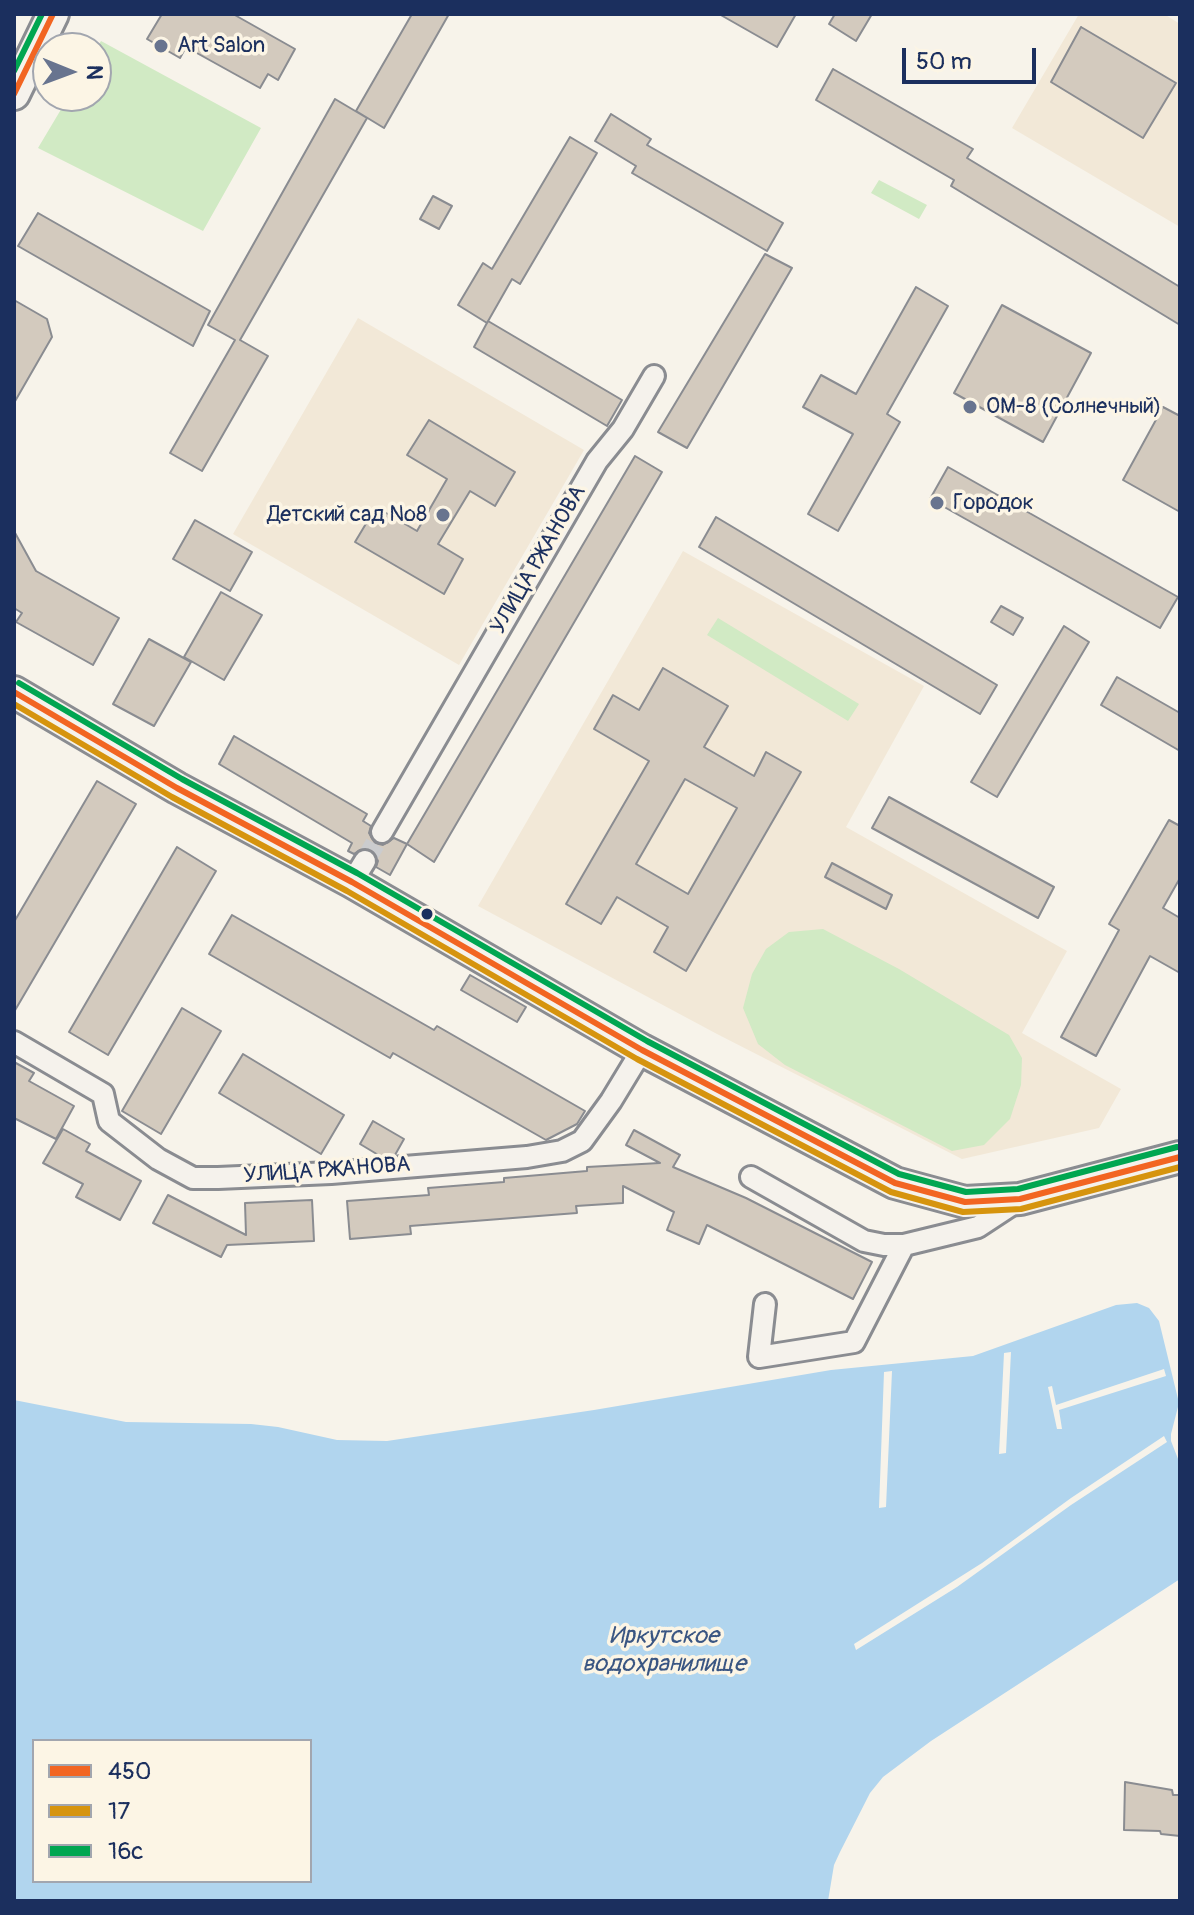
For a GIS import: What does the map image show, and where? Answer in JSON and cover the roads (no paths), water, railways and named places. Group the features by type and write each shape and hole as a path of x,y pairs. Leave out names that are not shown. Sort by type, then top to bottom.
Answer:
{"street":[{"path":"14,94 53,14"},
{"name":"УЛИЦА РЖАНОВА","path":"382,832 597,461 623,429 654,376"},
{"path":"14,692 177,788 358,871 642,1050 895,1183 965,1202 1020,1199 1180,1157"},
{"name":"УЛИЦА РЖАНОВА","path":"14,1042 103,1094 109,1121 158,1159 193,1178 331,1173 527,1157 562,1151 582,1141 642,1050"},
{"path":"751,1177 864,1241 904,1245 978,1227 1020,1199"},
{"path":"765,1304 759,1357 854,1342 904,1245"}],"water":[{"name":"Иркутское водохранилище","path":"1137,1303 1149,1308 1159,1321 1179,1403 1171,1441 1180,1464 1180,1579 931,1741 883,1777 870,1793 834,1865 828,1901 14,1901 14,1400 126,1422 251,1424 337,1440 387,1441 831,1370 973,1356 1116,1305"}],"tunnel":[{"path":"365,861 382,832"}],"place":[{"name":"Art Salon","path":"161,46"},
{"name":"ОМ-8 (Солнечный)","path":"970,407"},
{"name":"Городок","path":"937,503"},
{"name":"Детский сад №8","path":"443,515"}]}
